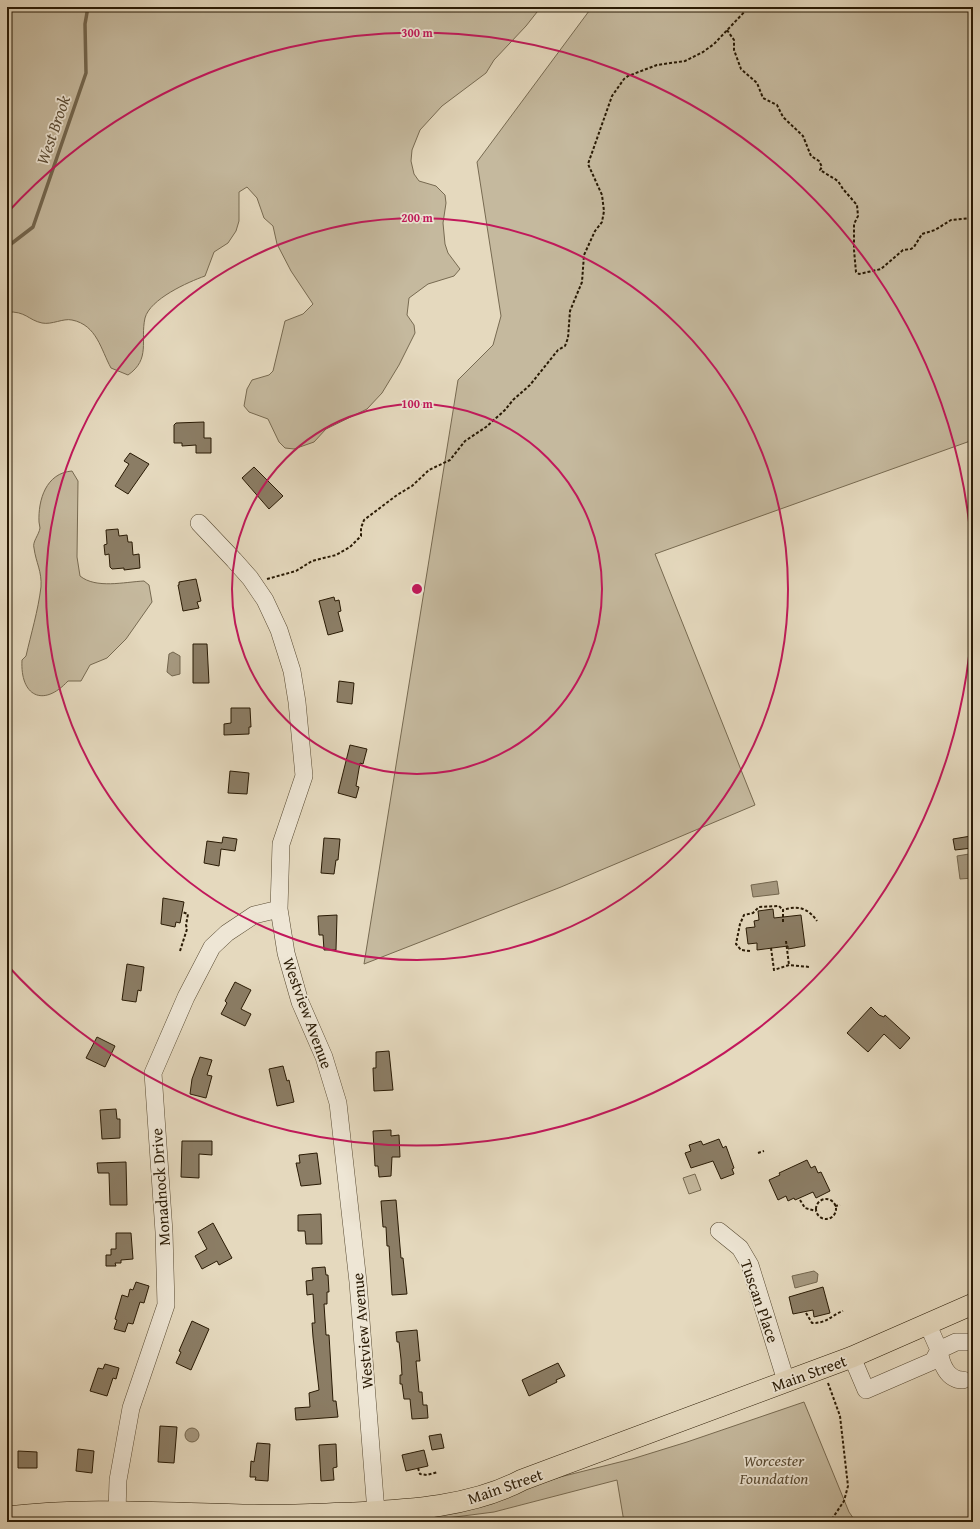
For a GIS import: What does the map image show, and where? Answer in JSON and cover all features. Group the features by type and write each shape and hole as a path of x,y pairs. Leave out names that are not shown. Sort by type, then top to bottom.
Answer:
{"main road":[{"name":"Main Street","path":"7,1517 32,1514 117,1512 255,1515 376,1512 458,1502 507,1487 526,1478 786,1380 852,1357 973,1304"}],"street":[{"name":"Westview Avenue","path":"199,523 234,560 265,600 279,630 291,668 297,702 304,776 281,844 279,909 286,953 300,1002 324,1056 338,1103 358,1282 376,1512"},
{"name":"Monadnock Drive","path":"117,1512 120,1472 131,1408 166,1305 164,1232 153,1073 186,997 212,947 227,933 254,915 279,909"},
{"name":"Tuscan Place","path":"719,1231 740,1248 750,1265 786,1380"},
{"path":"928,1325 939,1350 940,1360 947,1373 958,1380 962,1380"},
{"path":"852,1357 866,1390 933,1361 939,1350 956,1342 973,1342"}],"path":[{"path":"253,583 279,574 296,571 312,561 329,558 350,547 361,536 361,528 364,520 397,495 412,486 429,470 450,460 465,441 486,427 530,386 558,350 565,346 568,338 570,311 582,282 584,254 595,231 602,222 604,205 602,196 588,164 612,96 624,78 652,67 685,61 714,44 749,7"},
{"path":"727,30 734,40 734,50 741,69 757,83 763,98 776,104 783,117 803,136 811,156 822,165 820,170 836,179 857,205 858,216 854,224 856,272 859,274 881,269 903,250 911,249 922,234 935,230 945,222 973,218"},
{"path":"750,951 741,950 736,944 744,915 753,913 759,907 779,906 783,910 783,922"},
{"path":"783,910 801,908 811,913 817,921"},
{"path":"180,951 187,929 186,925 188,914 182,912"},
{"path":"786,942 789,964"},
{"path":"771,948 774,970 789,964 810,967"},
{"path":"758,1153 764,1151"},
{"path":"800,1200 805,1208 816,1211 822,1218 828,1219 835,1212 835,1206 831,1201 825,1200 817,1204 816,1211"},
{"path":"835,1206 840,1205"},
{"path":"806,1313 812,1323 816,1323 828,1321 833,1315 843,1311"},
{"path":"822,1368 840,1416 848,1486 844,1501 830,1522"},
{"path":"418,1468 420,1474 423,1475 438,1472"}],"green space":[{"path":"7,7 541,7 526,26 494,60 486,73 442,106 420,130 412,150 411,161 414,174 419,181 436,186 445,195 446,203 443,223 445,244 448,253 460,269 454,276 428,284 409,298 407,315 414,325 415,333 399,365 382,393 367,409 326,429 314,442 294,449 285,448 279,442 268,419 249,412 244,406 247,389 252,380 269,375 273,371 285,321 303,314 313,304 291,271 277,244 273,226 264,218 257,198 247,187 239,192 239,221 236,231 228,243 214,252 205,276 170,292 154,304 148,311 145,318 143,349 140,363 128,375 111,368 93,333 80,323 72,320 65,320 42,323 37,322 23,314 7,312"},
{"path":"592,7 973,7 973,440 655,554 755,805 561,887 364,964 458,380 493,345 501,316 477,162"},
{"path":"72,471 78,481 77,557 80,576 87,580 102,584 144,581 149,585 152,602 126,639 107,658 90,665 81,681 68,681 59,689 42,696 29,690 22,672 22,660 26,656 41,587 41,576 34,543 40,528 40,505 45,489 56,477 63,473"},
{"path":"695,1174 701,1190 689,1194 683,1178"},
{"name":"Worcester Foundation","path":"804,1402 849,1512 856,1522 624,1522 617,1480 494,1512 416,1522 374,1522 475,1505 560,1477 632,1459 687,1442"}],"shaded area":[{"path":"173,652 180,656 180,674 172,676 167,672 169,654"},
{"path":"969,854 973,878 960,879 957,856"},
{"path":"777,881 779,894 753,897 751,885"},
{"path":"814,1271 818,1274 817,1282 795,1288 792,1276"},
{"path":"189,1428 195,1428 199,1432 199,1438 195,1442 189,1442 185,1438 185,1432"}],"building":[{"path":"204,422 204,438 211,438 211,453 196,453 196,445 182,446 182,443 174,443 174,425 176,423"},
{"path":"130,453 149,464 128,494 115,486 129,464 124,461"},
{"path":"254,467 283,496 269,509 242,478"},
{"path":"118,529 119,536 127,535 128,542 132,542 133,555 139,554 140,568 124,570 124,568 112,569 110,567 109,554 105,555 104,545 107,544 106,530"},
{"path":"196,579 201,601 197,602 199,608 183,611 178,585 179,582"},
{"path":"334,597 335,601 339,600 341,611 338,612 343,631 328,635 319,601"},
{"path":"193,644 207,644 209,683 193,683"},
{"path":"339,681 354,683 352,704 337,702"},
{"path":"231,708 250,708 251,727 249,727 249,734 224,735 224,724 231,723"},
{"path":"350,745 367,749 363,764 360,763 356,786 359,787 356,798 338,793"},
{"path":"230,771 249,773 247,794 228,793"},
{"path":"971,836 972,848 955,850 953,839"},
{"path":"223,837 237,839 235,851 221,849 219,866 204,863 207,841 222,843"},
{"path":"324,838 340,839 338,860 336,860 334,874 321,873"},
{"path":"163,898 184,902 180,923 176,922 175,927 161,924"},
{"path":"773,909 774,918 801,915 805,946 788,949 788,946 757,950 757,943 748,944 746,928 755,927 754,921 759,920 758,911"},
{"path":"337,915 336,950 324,950 323,935 319,935 318,916"},
{"path":"127,964 144,967 141,991 138,990 136,1002 122,1000"},
{"path":"235,982 251,990 241,1009 251,1014 245,1026 221,1014 227,1003 225,1001"},
{"path":"871,1007 879,1015 884,1017 885,1015 910,1038 900,1049 884,1034 868,1052 847,1033"},
{"path":"97,1037 115,1046 105,1067 86,1058"},
{"path":"389,1051 393,1090 374,1091 373,1068 376,1068 376,1052"},
{"path":"200,1057 212,1060 207,1075 212,1076 206,1098 190,1094 192,1079"},
{"path":"283,1066 287,1081 289,1080 294,1102 277,1106 269,1069"},
{"path":"116,1109 117,1119 120,1119 120,1138 102,1139 100,1110"},
{"path":"391,1130 391,1136 399,1135 400,1157 392,1157 391,1176 379,1177 378,1166 375,1166 373,1131"},
{"path":"719,1139 723,1148 726,1146 734,1168 732,1169 734,1174 721,1179 713,1161 691,1168 685,1153 691,1151 689,1145 701,1141 703,1145"},
{"path":"182,1141 212,1141 212,1155 199,1154 199,1178 181,1177"},
{"path":"317,1153 321,1184 301,1186 296,1163 300,1163 299,1155"},
{"path":"807,1160 811,1168 815,1166 818,1173 821,1172 830,1191 816,1198 813,1192 795,1200 794,1198 788,1201 786,1196 778,1200 769,1180 780,1175 779,1173"},
{"path":"126,1162 127,1205 110,1205 109,1173 98,1173 97,1163"},
{"path":"396,1200 401,1258 403,1258 407,1294 392,1295 389,1246 387,1246 386,1227 383,1227 381,1201"},
{"path":"321,1214 322,1244 306,1244 305,1231 298,1231 298,1215"},
{"path":"213,1223 232,1258 219,1265 217,1261 202,1269 195,1256 207,1249 198,1232"},
{"path":"116,1233 131,1233 133,1259 121,1260 121,1263 115,1263 116,1266 106,1266 106,1255 111,1255 111,1249 116,1249"},
{"path":"325,1267 326,1275 328,1275 329,1292 327,1292 327,1304 324,1304 326,1335 329,1335 333,1401 336,1401 338,1417 296,1420 295,1408 310,1407 309,1393 319,1390 312,1323 315,1323 313,1294 307,1295 306,1281 313,1280 312,1268"},
{"path":"136,1282 149,1286 144,1303 140,1302 133,1324 128,1323 125,1332 114,1329 117,1320 115,1319 122,1295 128,1297 130,1289 133,1290"},
{"path":"823,1287 830,1313 814,1317 813,1310 793,1314 789,1297"},
{"path":"192,1321 209,1329 191,1370 176,1363 181,1352 179,1351"},
{"path":"417,1330 420,1361 416,1361 419,1392 422,1392 423,1405 427,1405 428,1418 412,1419 410,1399 404,1399 402,1384 400,1384 400,1375 402,1375 401,1359 396,1332"},
{"path":"558,1363 565,1376 556,1380 557,1382 529,1396 522,1380"},
{"path":"105,1364 119,1368 116,1379 113,1378 107,1396 90,1391 98,1368 103,1369"},
{"path":"160,1426 177,1427 174,1463 158,1462"},
{"path":"441,1434 444,1448 432,1450 429,1436"},
{"path":"257,1443 270,1444 268,1481 255,1480 256,1477 250,1477 251,1461 254,1462"},
{"path":"336,1444 337,1467 333,1468 334,1480 321,1481 319,1445"},
{"path":"78,1449 94,1451 92,1473 76,1471"},
{"path":"424,1450 428,1466 406,1471 402,1455"},
{"path":"18,1451 37,1452 37,1468 18,1468"}],"waterway":[{"name":"West Brook","path":"7,247 33,227 86,73 85,24 88,7"}]}
